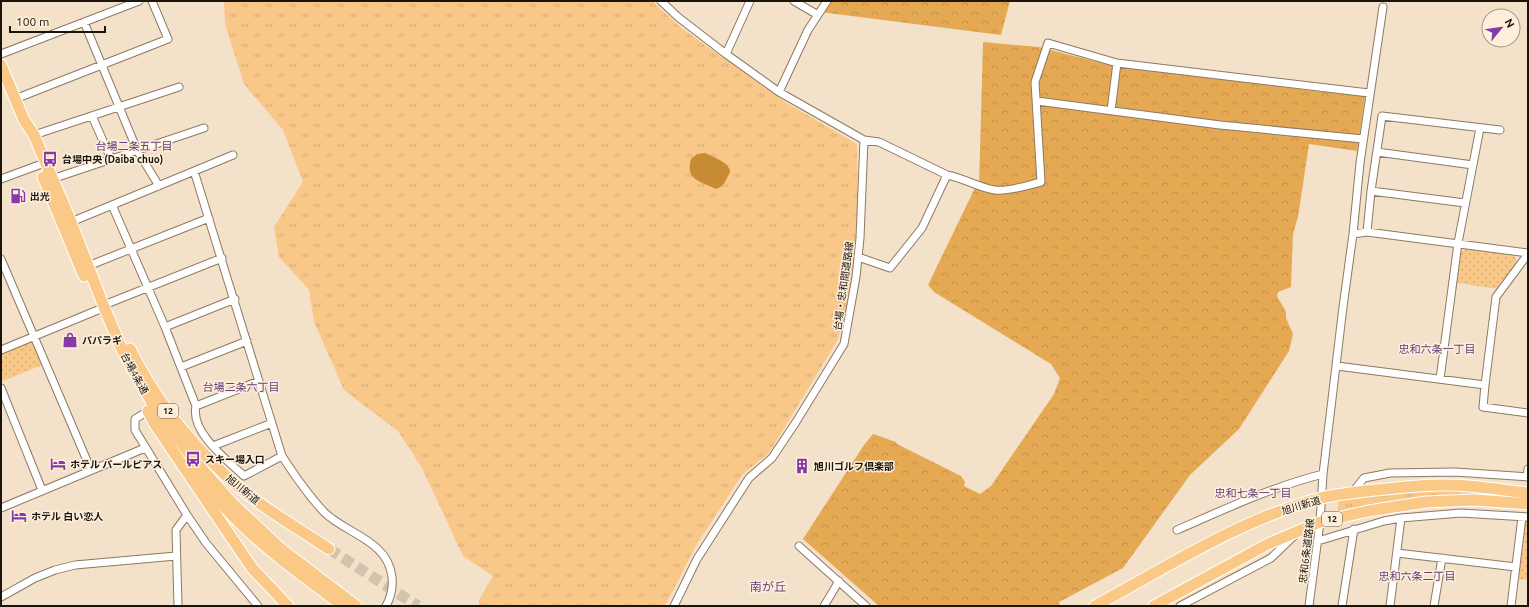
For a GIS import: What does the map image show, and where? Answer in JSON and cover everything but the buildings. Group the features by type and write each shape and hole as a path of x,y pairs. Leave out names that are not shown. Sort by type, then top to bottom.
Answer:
{"highway":[{"name":"台場4条通","path":"1,65 24,120 31,129 71,222 104,307 115,350 132,384 156,408 193,459 231,502 281,549 356,606"},
{"name":"台場4条通","path":"24,120 23,130 104,307"},
{"name":"旭川新道","path":"71,222 93,264 104,307 134,357 156,408 180,428 223,473 266,508 329,549"},
{"name":"台場4条通","path":"156,408 200,479 238,521 286,564 343,606"},
{"name":"旭川新道","path":"156,408 154,423 252,568 288,606"},
{"name":"旭川新道","path":"1095,606 1237,529 1276,512 1322,498 1416,486 1447,485 1528,493"},
{"name":"12","path":"1154,606 1268,544 1320,522 1368,511 1426,502 1475,500 1528,504"}],"street":[{"path":"1,54 139,1"},
{"path":"15,99 168,38 152,1"},
{"path":"661,1 678,17 779,92 864,140 879,142 947,175 959,177 972,183 996,190 1041,182 1035,82 1048,43 1117,63 1369,93"},
{"path":"726,54 750,1"},
{"path":"794,1 818,15"},
{"path":"779,92 808,30 827,1"},
{"name":"忠和6条道路線","path":"1309,606 1318,541 1323,474 1353,234 1363,140 1383,7"},
{"path":"84,22 137,150 159,186"},
{"path":"1111,111 1117,63"},
{"path":"34,136 179,87"},
{"path":"1037,101 1220,126 1363,140"},
{"path":"92,116 111,159"},
{"path":"1367,232 1371,191 1382,116 1500,130"},
{"path":"52,178 204,128"},
{"path":"1440,379 1458,243 1480,128"},
{"name":"台場・忠和間道路線","path":"674,606 697,559 749,478 772,458 844,344 856,277 860,238 864,140"},
{"path":"1377,152 1473,165"},
{"path":"71,222 234,155"},
{"path":"1,179 39,165"},
{"path":"194,171 235,299 282,456 302,487 325,513 376,547 385,556 391,569 392,580 390,596 386,606"},
{"path":"858,256 890,268 922,228 947,175"},
{"path":"1371,191 1465,203"},
{"path":"112,204 181,367 196,406 194,414 205,437 244,476 282,456"},
{"path":"93,264 209,218"},
{"path":"1353,234 1367,232 1458,243 1528,254 1496,297 1483,407 1528,413"},
{"path":"1,258 90,470"},
{"path":"1,350 34,338 147,288 222,258"},
{"path":"165,327 235,299"},
{"path":"181,367 247,341"},
{"path":"1337,366 1485,385"},
{"path":"196,406 259,381"},
{"path":"1,388 42,490"},
{"path":"156,408 136,419 135,430 206,544 258,606"},
{"path":"213,446 272,423"},
{"path":"1,508 145,448"},
{"path":"1352,493 1364,478 1390,473 1455,472 1528,477 1528,469"},
{"path":"1177,530 1256,496 1323,474"},
{"path":"1318,541 1354,529 1401,518 1461,513 1525,517 1511,606"},
{"path":"178,606 176,530 181,521 187,515"},
{"path":"1390,606 1401,518"},
{"path":"1342,606 1354,529"},
{"path":"1180,606 1271,558 1300,530"},
{"path":"799,546 866,606"},
{"path":"1397,553 1516,567"},
{"path":"1,597 35,578 55,570 75,565 176,556"},
{"path":"1434,606 1442,558"},
{"path":"824,606 839,581"}],"green space":[{"path":"224,1 652,1 680,27 785,102 857,144 858,239 845,318 836,343 769,453 742,475 697,544 665,606 479,606 479,600 493,576 463,556 422,468 398,431 344,390 314,322 309,290 279,257 274,227 303,182 283,130 244,84 225,24"},
{"path":"827,1 1010,1 1001,35 820,12"},
{"path":"983,42 1039,47 1105,64 1314,91 1365,96 1357,151 1309,144 1298,217 1293,234 1291,287 1278,292 1277,296 1286,312 1286,318 1293,334 1289,351 1239,429 1190,475 1123,568 1059,602 1060,606 879,606 803,539 864,445 873,434 896,442 897,444 961,476 965,482 964,486 980,494 991,486 1054,394 1060,378 1051,364 934,292 928,285 975,188 979,188"},
{"path":"1466,249 1514,255 1518,264 1499,289 1457,283 1461,252"},
{"path":"31,341 34,343 42,365 3,381 1,376 1,353"},
{"path":"1456,488 1528,497 1528,500 1427,498 1338,511 1338,501 1381,493"},
{"path":"1525,520 1528,521 1528,580 1517,579"}],"shaded area":[{"path":"705,153 724,163 730,172 725,182 716,189 699,182 692,176 690,171 691,159 697,154"}],"tunnel":[{"path":"329,549 418,606"}],"place":[{"name":"台場中央 (Daiba chuo)","path":"50,159"},
{"name":"出光","path":"18,196"},
{"name":"パパラギ","path":"70,340"},
{"name":"スキー場入口","path":"193,459"},
{"name":"ホテル パールピアス","path":"58,464"},
{"name":"旭川ゴルフ倶楽部","path":"802,466"},
{"name":"ホテル 白い恋人","path":"19,516"}],"district":[{"name":"台場二条五丁目","path":"134,146"},
{"name":"忠和六条一丁目","path":"1437,349"},
{"name":"台場二条六丁目","path":"241,387"},
{"name":"忠和七条一丁目","path":"1253,493"},
{"name":"忠和六条二丁目","path":"1417,576"},
{"name":"南が丘","path":"768,587"}]}
